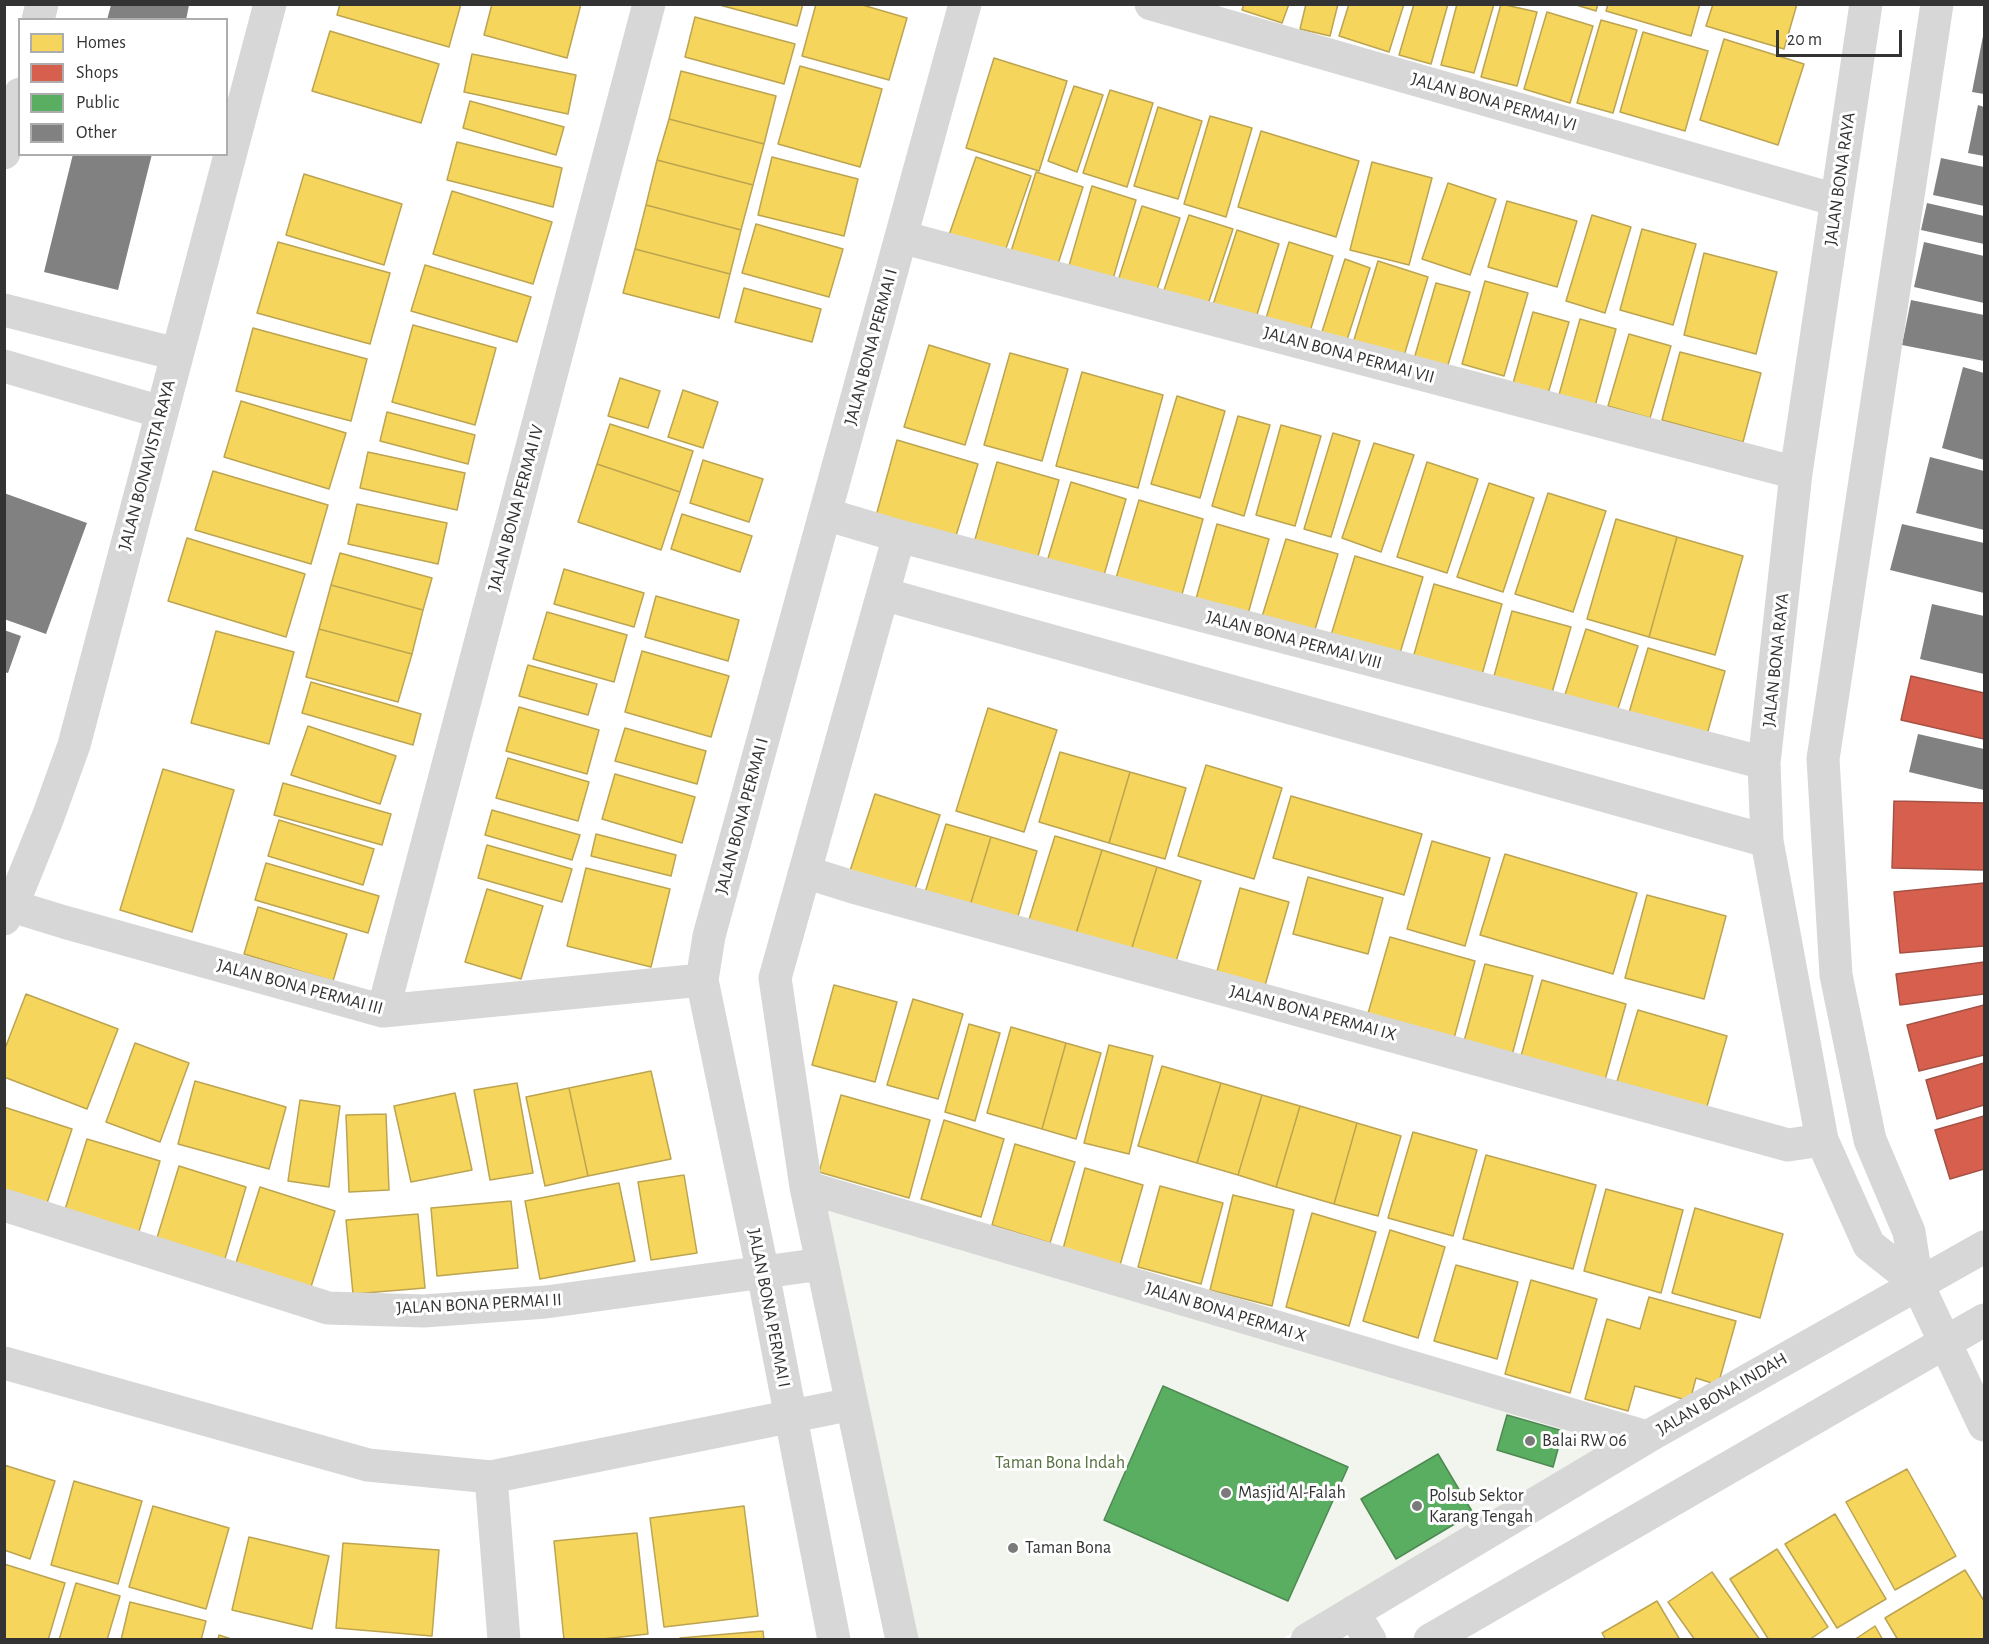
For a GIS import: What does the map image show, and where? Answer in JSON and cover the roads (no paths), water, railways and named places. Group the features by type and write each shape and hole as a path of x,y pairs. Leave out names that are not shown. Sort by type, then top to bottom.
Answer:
{"street":[{"name":"JALAN BONAVISTA RAYA","path":"8,912 48,817 74,745 270,4"},
{"name":"JALAN BONA PERMAI IV","path":"383,1011 649,4"},
{"name":"JALAN BONA PERMAI I","path":"834,1640 763,1274 702,980 709,936 965,4"},
{"name":"JALAN BONA PERMAI VI","path":"1151,4 1836,200"},
{"name":"JALAN BONA RAYA","path":"1866,4 1796,473 1764,763 1767,841 1822,1140 1869,1245 1917,1283"},
{"name":"JALAN BONA RAYA","path":"1937,4 1823,759 1836,975 1870,1140 1909,1232 1917,1283 1947,1342 1984,1425"},
{"path":"4,153 18,101"},
{"name":"JALAN BONA PERMAI VII","path":"901,237 1796,473"},
{"path":"4,310 176,354"},
{"path":"4,366 161,412"},
{"name":"JALAN BONA PERMAI VIII","path":"825,514 899,536 1764,763"},
{"path":"899,536 775,978 806,1186 902,1640"},
{"path":"883,594 1767,841"},
{"name":"JALAN BONA PERMAI IX","path":"805,872 1788,1145 1822,1140"},
{"name":"JALAN BONA PERMAI III","path":"8,912 64,922 383,1011 702,980"},
{"name":"JALAN BONA PERMAI X","path":"806,1186 1647,1437"},
{"name":"JALAN BONA PERMAI II","path":"4,1205 328,1308 424,1311 546,1302 763,1274 822,1264"},
{"name":"JALAN BONA INDAH","path":"1307,1640 1647,1437 1984,1247"},
{"path":"1430,1640 1984,1320"},
{"path":"4,1363 368,1465 491,1477 852,1404"},
{"path":"491,1477 504,1640"},
{"path":"1353,1612 1370,1640"}],"place":[{"name":"Balai RW 06","path":"1530,1441"},
{"name":"Masjid Al-Falah","path":"1226,1493"},
{"name":"Polsub Sektor Karang Tengah","path":"1417,1506"},
{"name":"Taman Bona","path":"1013,1548"}],"park label":[{"name":"Taman Bona Indah","path":"1060,1463"}]}
